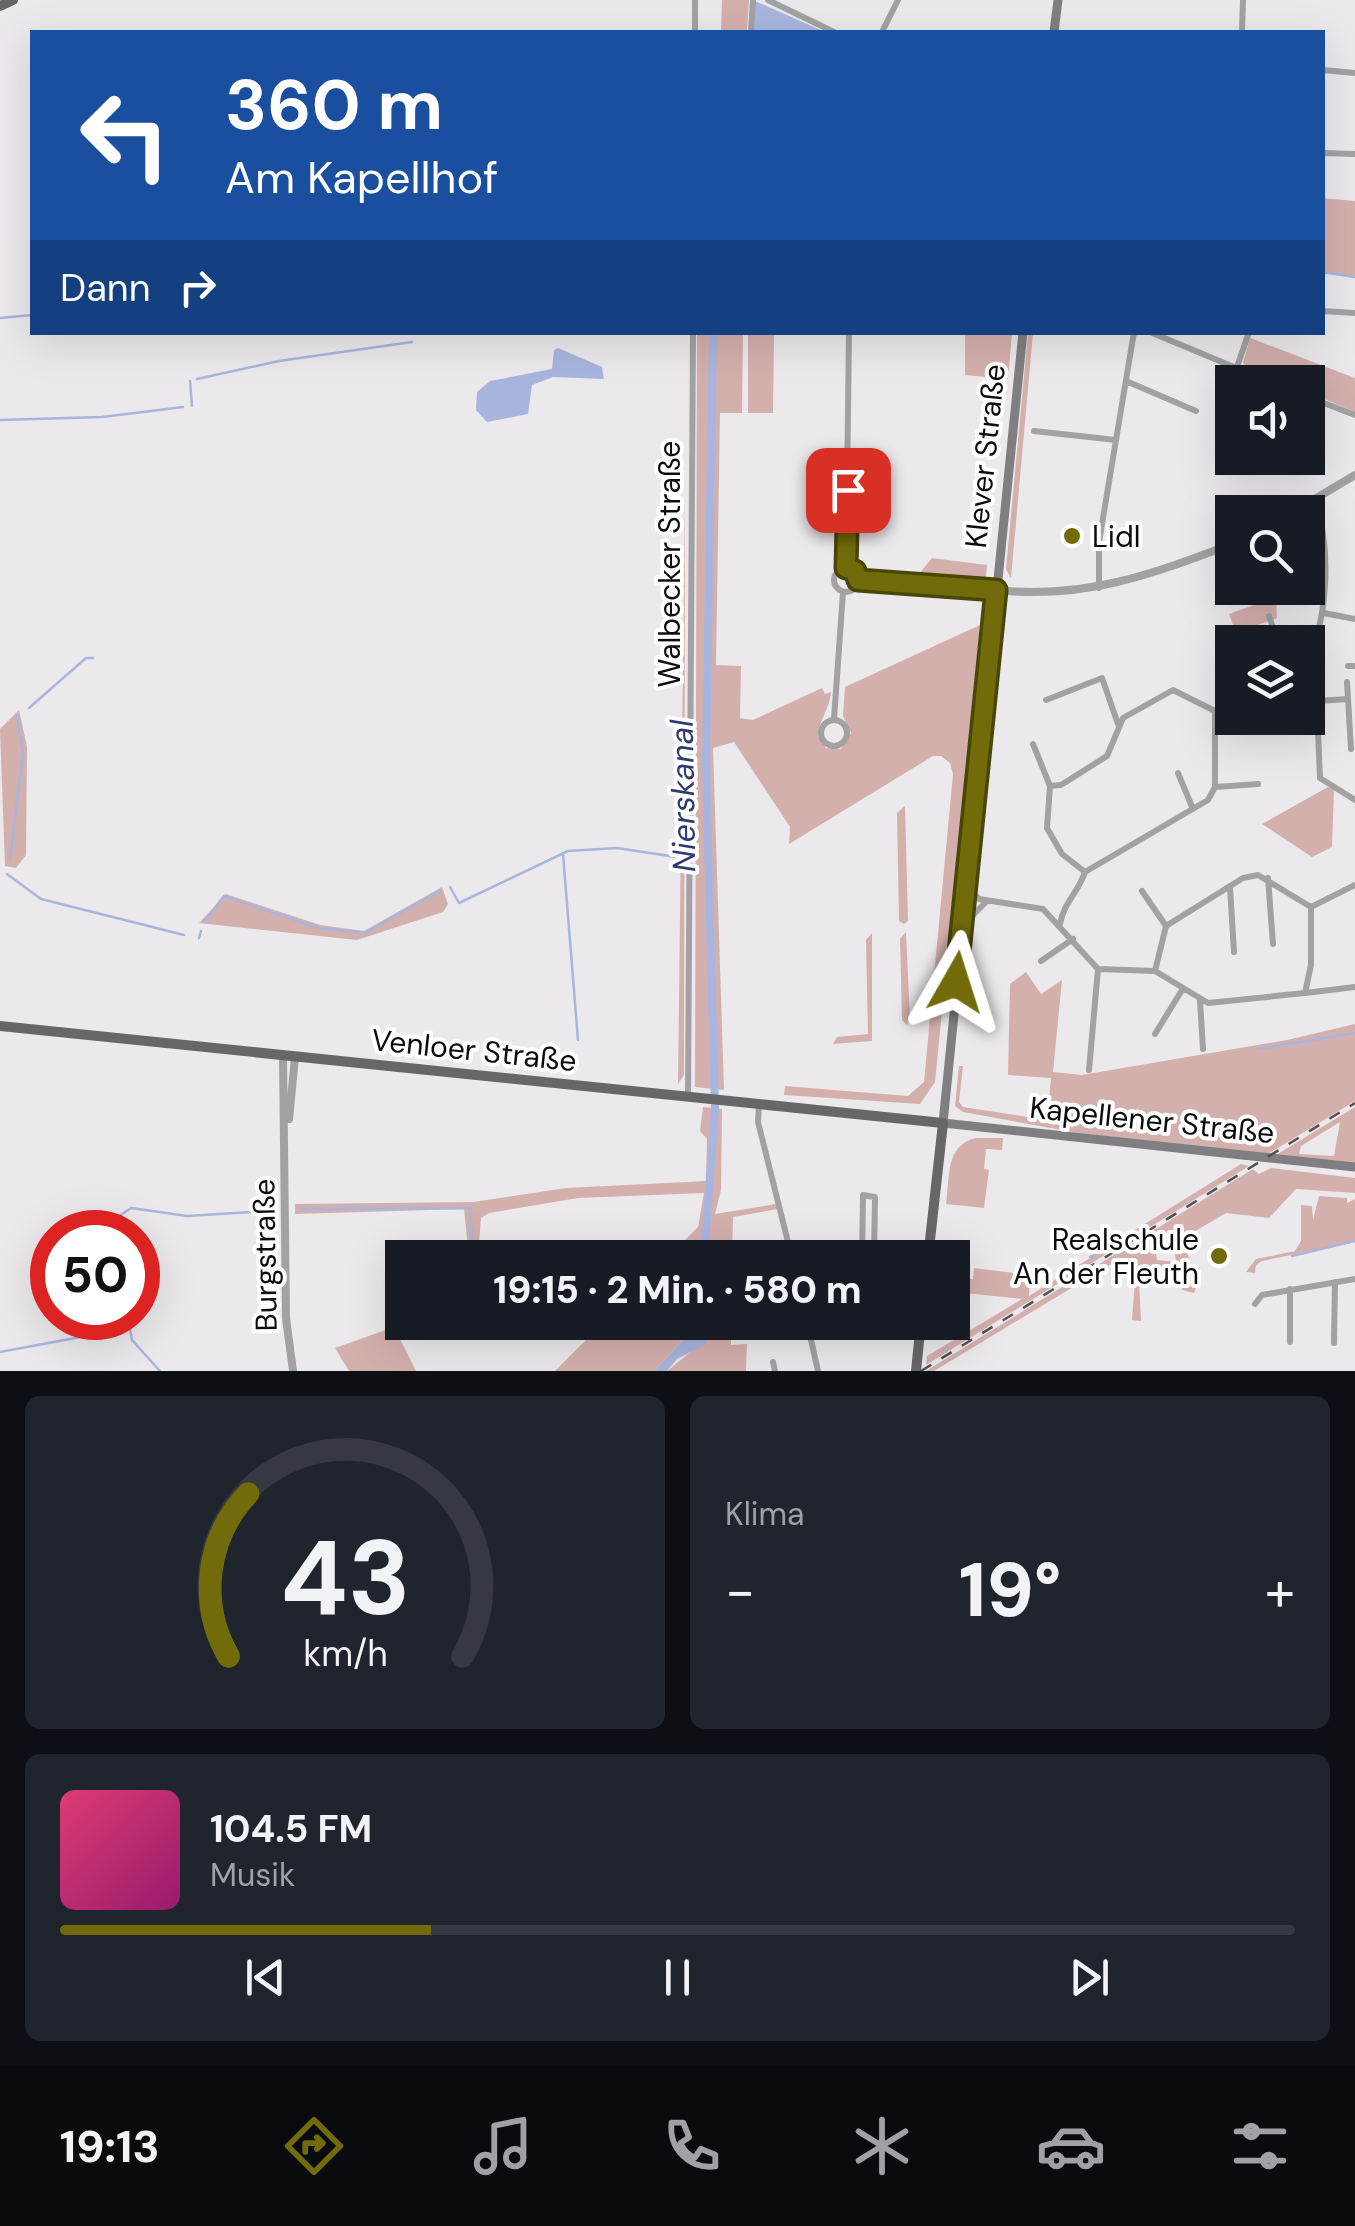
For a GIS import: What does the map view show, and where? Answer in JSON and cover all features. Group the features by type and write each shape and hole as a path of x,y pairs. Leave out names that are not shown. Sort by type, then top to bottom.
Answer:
{"main road":[{"path":"0,6 12,0"},
{"path":"1054,30 1058,0"},
{"name":"Klever Straße","path":"943,1122 1023,335"},
{"name":"Venloer Straße","path":"0,1026 943,1122"},
{"path":"930,1240 943,1122"},
{"name":"Kapellener Straße","path":"943,1122 1355,1167"},
{"path":"916,1371 919,1340"}],"street":[{"path":"695,0 695,30"},
{"path":"751,30 752,0"},
{"path":"768,0 830,30"},
{"path":"883,30 898,0"},
{"path":"1242,30 1243,0"},
{"path":"1325,70 1355,72"},
{"path":"1325,152 1355,154"},
{"path":"1325,311 1355,313"},
{"name":"Walbecker Straße","path":"688,1096 693,335"},
{"path":"834,719 844,592 834,579 846,568 850,335"},
{"path":"1099,589 1099,542 1134,335"},
{"path":"1157,335 1225,365"},
{"path":"1238,365 1249,335"},
{"path":"1126,380 1196,411"},
{"path":"1325,403 1355,415"},
{"path":"1034,431 1116,440"},
{"path":"1322,495 1355,475"},
{"path":"858,580 1061,593 1099,589 1215,550"},
{"path":"844,592 856,588 858,580 855,571 846,568"},
{"path":"1320,625 1324,605"},
{"path":"1324,613 1355,619"},
{"path":"1268,616 1271,625"},
{"path":"1046,700 1102,678 1119,727"},
{"path":"1347,682 1351,749"},
{"path":"1050,786 1061,785 1107,756 1123,718 1173,690 1215,710"},
{"path":"1325,700 1348,699"},
{"path":"834,719 842,722 847,734 836,746 824,741 821,733 826,722 834,719"},
{"path":"1060,924 1064,902 1086,872 1208,800 1215,787 1215,735"},
{"path":"1318,735 1320,778 1355,800"},
{"path":"1034,744 1050,786 1047,828 1062,854 1086,872"},
{"path":"1178,774 1193,809"},
{"path":"1215,787 1258,784"},
{"path":"1156,971 1166,926 1250,876 1268,878 1311,907"},
{"path":"1268,878 1273,944"},
{"path":"966,883 973,895 987,902 1023,902 1043,909 1098,969 1089,1070"},
{"path":"1311,907 1355,884"},
{"path":"1230,887 1234,952"},
{"path":"1142,891 1166,926"},
{"path":"962,927 972,911 987,902"},
{"path":"1043,909 1064,902"},
{"path":"1305,992 1311,965 1311,907"},
{"path":"1041,961 1073,938"},
{"path":"1098,969 1156,971 1200,1001 1235,1002 1355,987"},
{"path":"1156,1034 1182,990"},
{"path":"1200,1001 1203,1049"},
{"name":"Burgstraße","path":"289,1057 286,1318 293,1371"},
{"path":"759,1104 758,1122 788,1240"},
{"path":"862,1240 863,1195 874,1198 874,1240"},
{"path":"1255,1304 1262,1295 1355,1278"},
{"path":"1334,1282 1334,1343"},
{"path":"1290,1289 1290,1342"},
{"path":"811,1340 818,1371"}],"shaded area":[{"path":"722,0 749,0 747,30 721,30"},
{"path":"1325,198 1355,201 1355,278 1325,273"},
{"path":"697,335 743,335 742,413 720,413 716,665 741,666 740,718 753,720 822,688 825,694 831,692 818,736 826,748 841,749 851,733 843,716 845,687 980,625 935,1082 920,1104 784,1095 785,1086 908,1096 924,1082 953,774 950,763 941,756 933,756 789,844 790,827 734,742 713,748 724,1090 695,1087"},
{"path":"748,335 774,335 773,413 748,413"},
{"path":"965,335 1012,335 1008,379 965,375"},
{"path":"1028,335 1033,335 1011,578 1006,569"},
{"path":"1250,338 1321,365 1245,365"},
{"path":"1325,367 1355,378 1355,412 1325,399"},
{"path":"685,497 684,1075 678,1084"},
{"path":"932,558 987,565 985,589 913,581"},
{"path":"1254,605 1276,605 1277,618 1258,625 1233,625 1229,614"},
{"path":"19,710 27,747 26,855 16,868 5,866 0,729"},
{"path":"1328,787 1334,790 1332,847 1312,857 1262,824"},
{"path":"905,806 908,921 904,924 899,921 897,813"},
{"path":"442,887 448,904 443,912 357,940 199,923 226,894 320,925 364,931"},
{"path":"906,932 910,1020 907,1025 902,1020 900,939"},
{"path":"872,933 872,1041 833,1044 837,1037 868,1034 866,940"},
{"path":"1026,972 1041,994 1062,980 1053,1072 1082,1075 1287,1040 1355,1024 1355,1101 1268,1154 1078,1133 963,1112 955,1106 959,1066 963,1066 959,1102 963,1107 1047,1120 1051,1078 1008,1075 1010,984"},
{"path":"703,1107 722,1109 721,1190 715,1214 776,1204 778,1209 733,1217 732,1240 685,1240 698,1227 704,1193 578,1198 489,1213 481,1218 479,1240 467,1240 464,1209 295,1214 295,1204 473,1202 566,1188 706,1181 707,1139 700,1131"},
{"path":"1355,1107 1355,1164 1276,1155","holes":["1340,1122 1334,1156 1299,1154 1301,1146"]},
{"path":"976,1138 1003,1138 1002,1150 986,1149 984,1169 989,1170 984,1208 946,1204 954,1155 959,1147"},
{"path":"1241,1164 1249,1166 970,1338 970,1330 1022,1299 970,1294 974,1268 1030,1275 1029,1296"},
{"path":"1271,1168 1355,1178 1355,1193 1296,1189 1269,1218 1226,1213 1187,1236 1186,1250 1175,1252 1171,1243 1156,1252 1157,1260 1176,1262 1175,1254 1187,1252 1198,1282 1194,1293 1182,1290 1183,1270 1147,1268 1145,1280 1139,1280 1141,1321 1132,1320 1136,1267 1113,1263 934,1371 926,1371 1253,1169 1259,1174"},
{"path":"1319,1196 1347,1198 1347,1203 1355,1199 1355,1242 1262,1261 1256,1265 1255,1273 1246,1272 1256,1259 1295,1251 1301,1241 1301,1205 1312,1206 1313,1220"},
{"path":"385,1330 385,1340 400,1340 416,1371 349,1371 335,1348"},
{"path":"586,1340 683,1340 654,1371 555,1371"},
{"path":"699,1340 747,1344 746,1371 667,1371 698,1346"},
{"path":"954,1340 967,1340 926,1365 927,1356"}],"water":[{"path":"755,1 820,30 754,30"},
{"path":"558,348 602,367 604,379 553,377 532,385 528,414 487,422 476,410 477,392 490,381 552,369 554,350"},
{"path":"683,1340 706,1340 706,1344 677,1359 667,1371 654,1371"}],"waterway":[{"path":"1325,272 1355,277"},
{"path":"0,318 30,315"},
{"name":"Nierskanal","path":"705,1240 715,1109 706,764 713,335"},
{"path":"197,379 279,361 412,342"},
{"path":"190,381 192,406"},
{"path":"0,420 102,417 183,407"},
{"path":"29,708 86,658 93,658"},
{"path":"10,860 23,752 17,716"},
{"path":"450,887 459,903 568,851 617,848 683,858"},
{"path":"563,854 578,1040"},
{"name":"Nierskanal","path":"702,858 708,858"},
{"path":"7,874 41,899 184,935"},
{"path":"204,922 224,896 319,928 365,933 441,890"},
{"path":"199,938 201,931"},
{"path":"1258,1049 1355,1033"},
{"path":"300,1209 470,1208 472,1240"},
{"path":"128,1210 145,1210"},
{"path":"160,1212 187,1216 270,1211"},
{"path":"1292,1256 1355,1241"},
{"path":"1090,1257 1101,1252"},
{"path":"0,1352 64,1340"},
{"path":"132,1340 160,1371"}],"railway":[{"path":"921,1371 1355,1103"}],"place":[{"name":"Lidl","path":"1072,536"},
{"name":"Realschule An der Fleuth","path":"1219,1256"}],"route":[{"path":"848,490 846,568 855,571 858,580 996,590 956,982"}]}
